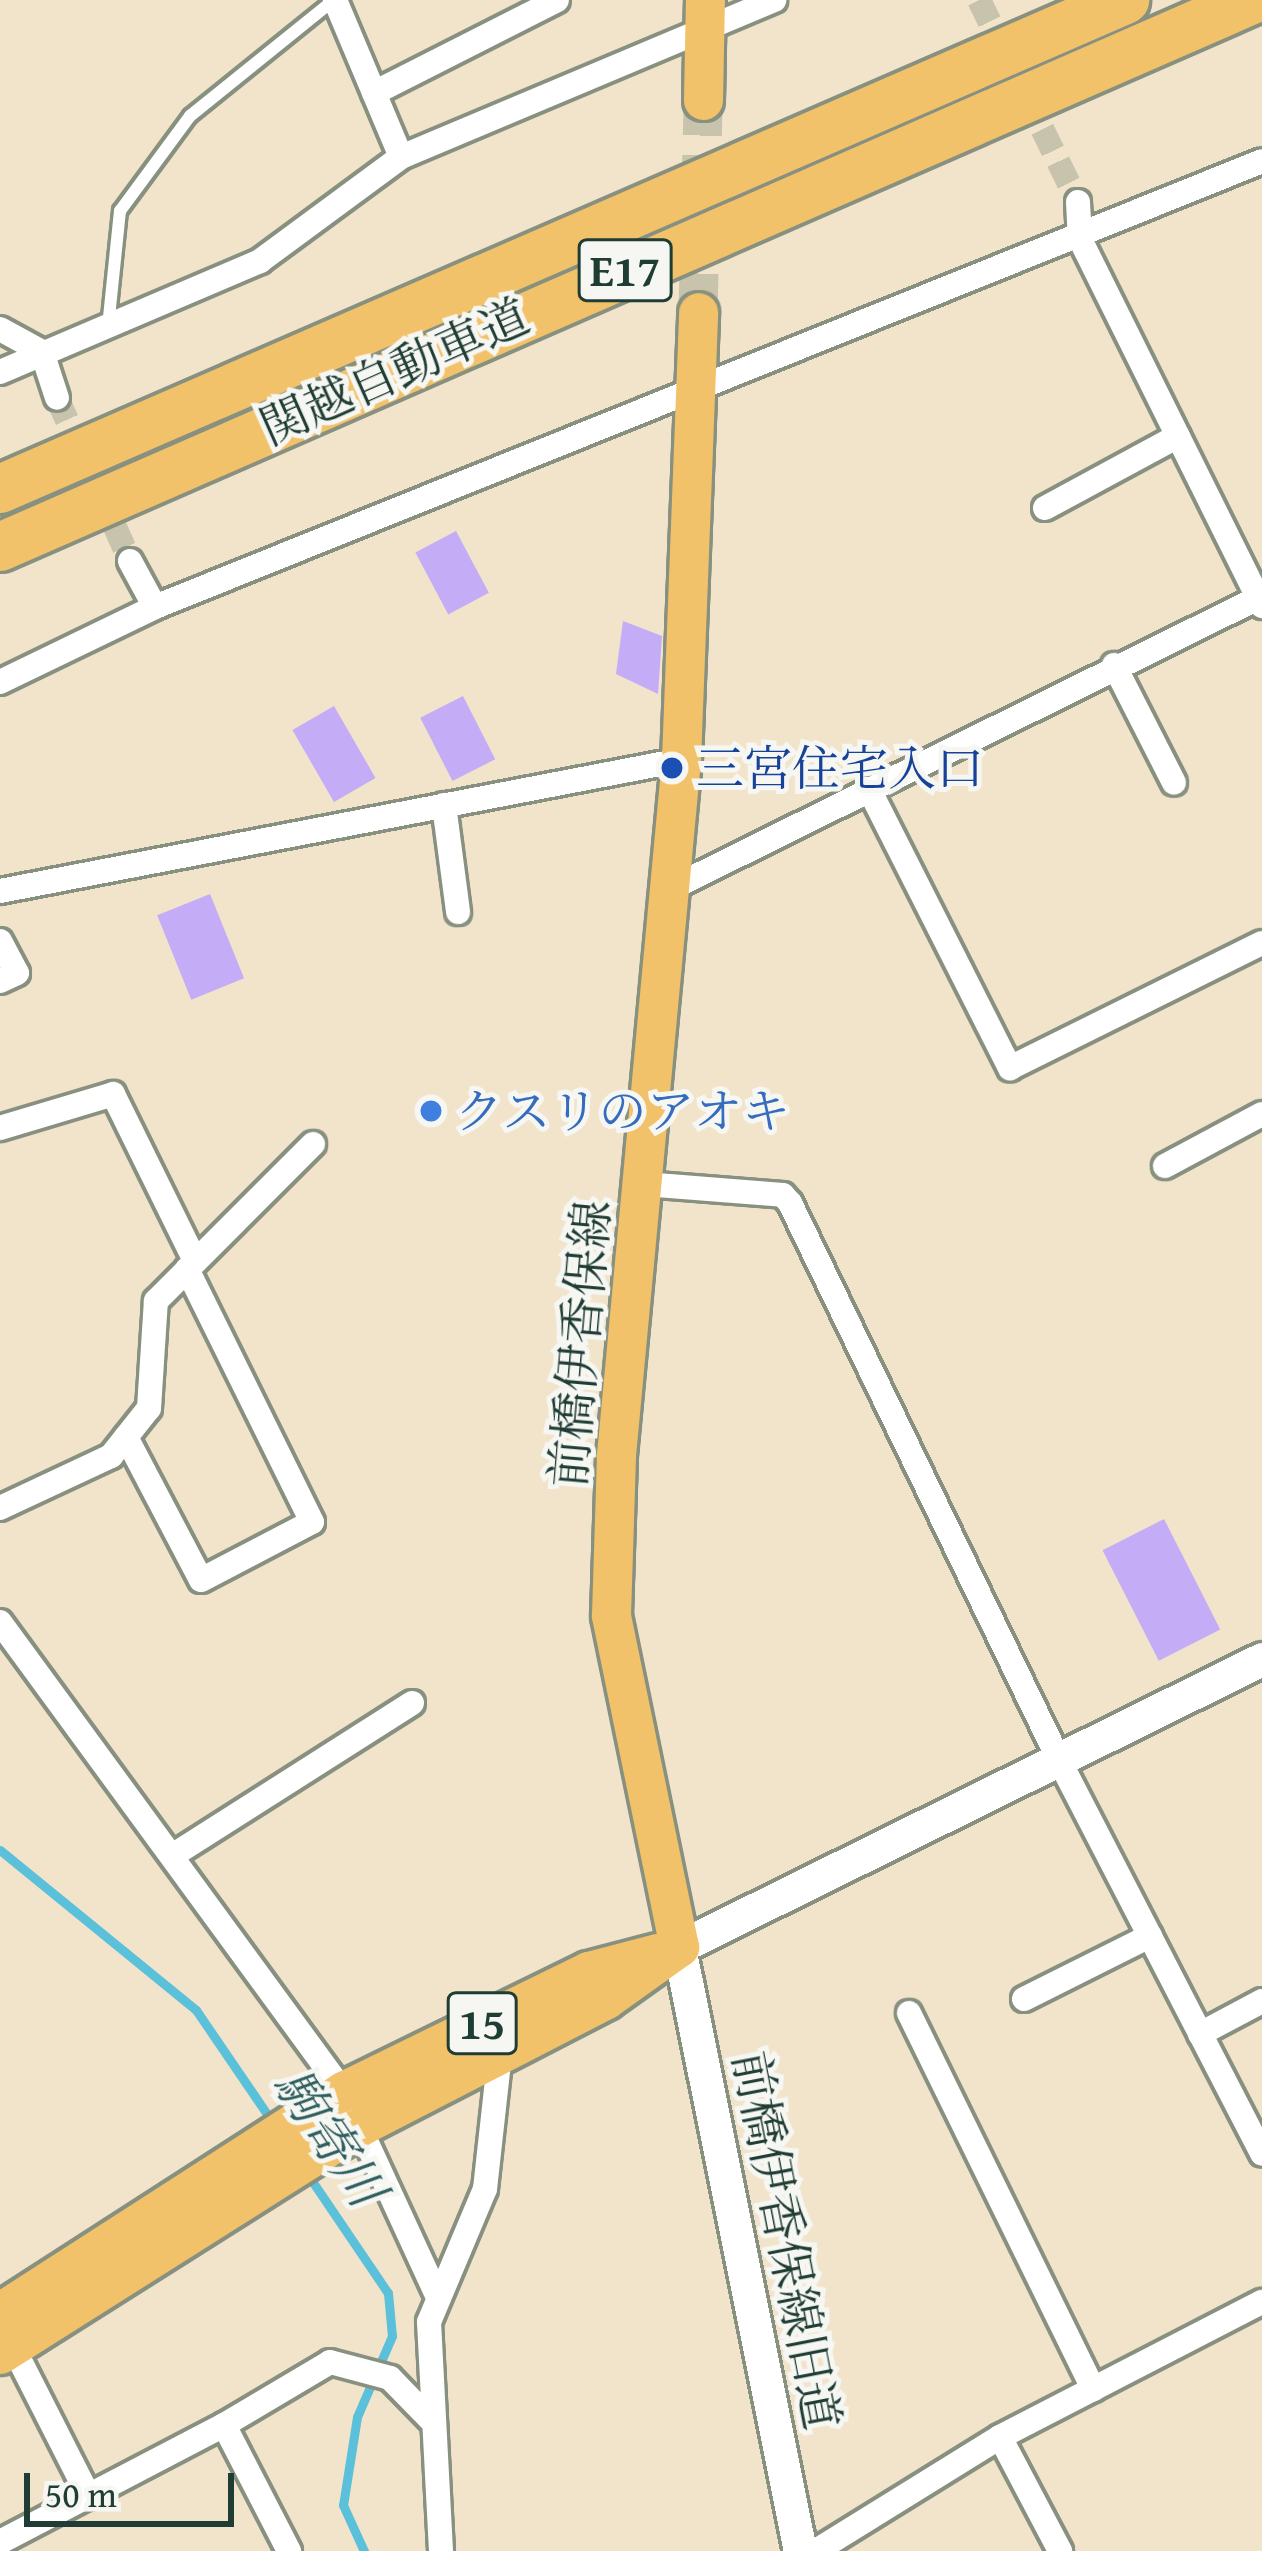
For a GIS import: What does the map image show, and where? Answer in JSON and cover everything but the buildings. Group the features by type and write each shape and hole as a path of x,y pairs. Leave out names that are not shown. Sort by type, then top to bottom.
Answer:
{"highway":[{"name":"関越自動車道","path":"0,489 1125,0"},
{"name":"関越自動車道","path":"0,547 1252,0"}],"main road":[{"path":"703,100 704,15"},
{"name":"前橋伊香保線","path":"679,1947 610,1615 616,1455 682,760 700,388 698,313"},
{"name":"15","path":"354,2107 500,2054 606,2000 679,1947"},
{"name":"15","path":"4,2337 266,2161 588,1971 679,1947"}],"street":[{"path":"334,0 401,157"},
{"path":"374,94 557,0"},
{"path":"0,372 260,261 401,157 704,15 774,0"},
{"path":"0,682 155,607 1080,239 1262,161"},
{"path":"670,889 1114,665 1261,600 1080,239 1078,202"},
{"path":"0,329 42,352 57,398"},
{"path":"1045,508 1178,436"},
{"path":"130,560 155,607"},
{"path":"1114,665 1174,783"},
{"path":"0,891 682,760"},
{"path":"869,789 1010,1069 1262,943"},
{"path":"444,805 458,912"},
{"path":"0,941 17,974 0,981"},
{"path":"0,1129 113,1094 313,1522 201,1580 126,1437"},
{"path":"1165,1166 1262,1114"},
{"path":"0,1508 111,1456 149,1408 156,1301 313,1144"},
{"path":"644,1184 782,1195 790,1203 1059,1760 1262,2154"},
{"path":"0,1622 175,1854 354,2107 436,2293"},
{"path":"679,1947 1262,1658"},
{"path":"175,1854 412,1703"},
{"path":"1024,1999 1150,1936"},
{"name":"前橋伊香保線旧道","path":"679,1947 800,2551"},
{"path":"1200,2034 1262,2001"},
{"path":"909,2014 1093,2389"},
{"path":"441,2551 430,2419 436,2293 485,2189 500,2054"},
{"path":"816,2551 1000,2437 1262,2302"},
{"path":"4,2337 88,2497"},
{"path":"0,2542 224,2425 330,2362 390,2378 430,2419"},
{"path":"224,2425 289,2551"},
{"path":"1000,2437 1060,2551"}],"lane":[{"path":"108,327 120,211 190,116 334,0"}],"waterway":[{"name":"駒寄川","path":"0,1850 196,2010 273,2123"},
{"name":"駒寄川","path":"306,2172 388,2293 392,2336 357,2417 343,2505 364,2551"}],"tunnel":[{"path":"979,0 1078,202"},
{"path":"698,312 703,100"},
{"path":"57,398 86,462"},
{"path":"100,493 130,561"}],"place":[{"name":"三宮住宅入口","path":"672,768"},
{"name":"クスリのアオキ","path":"431,1111"}]}
